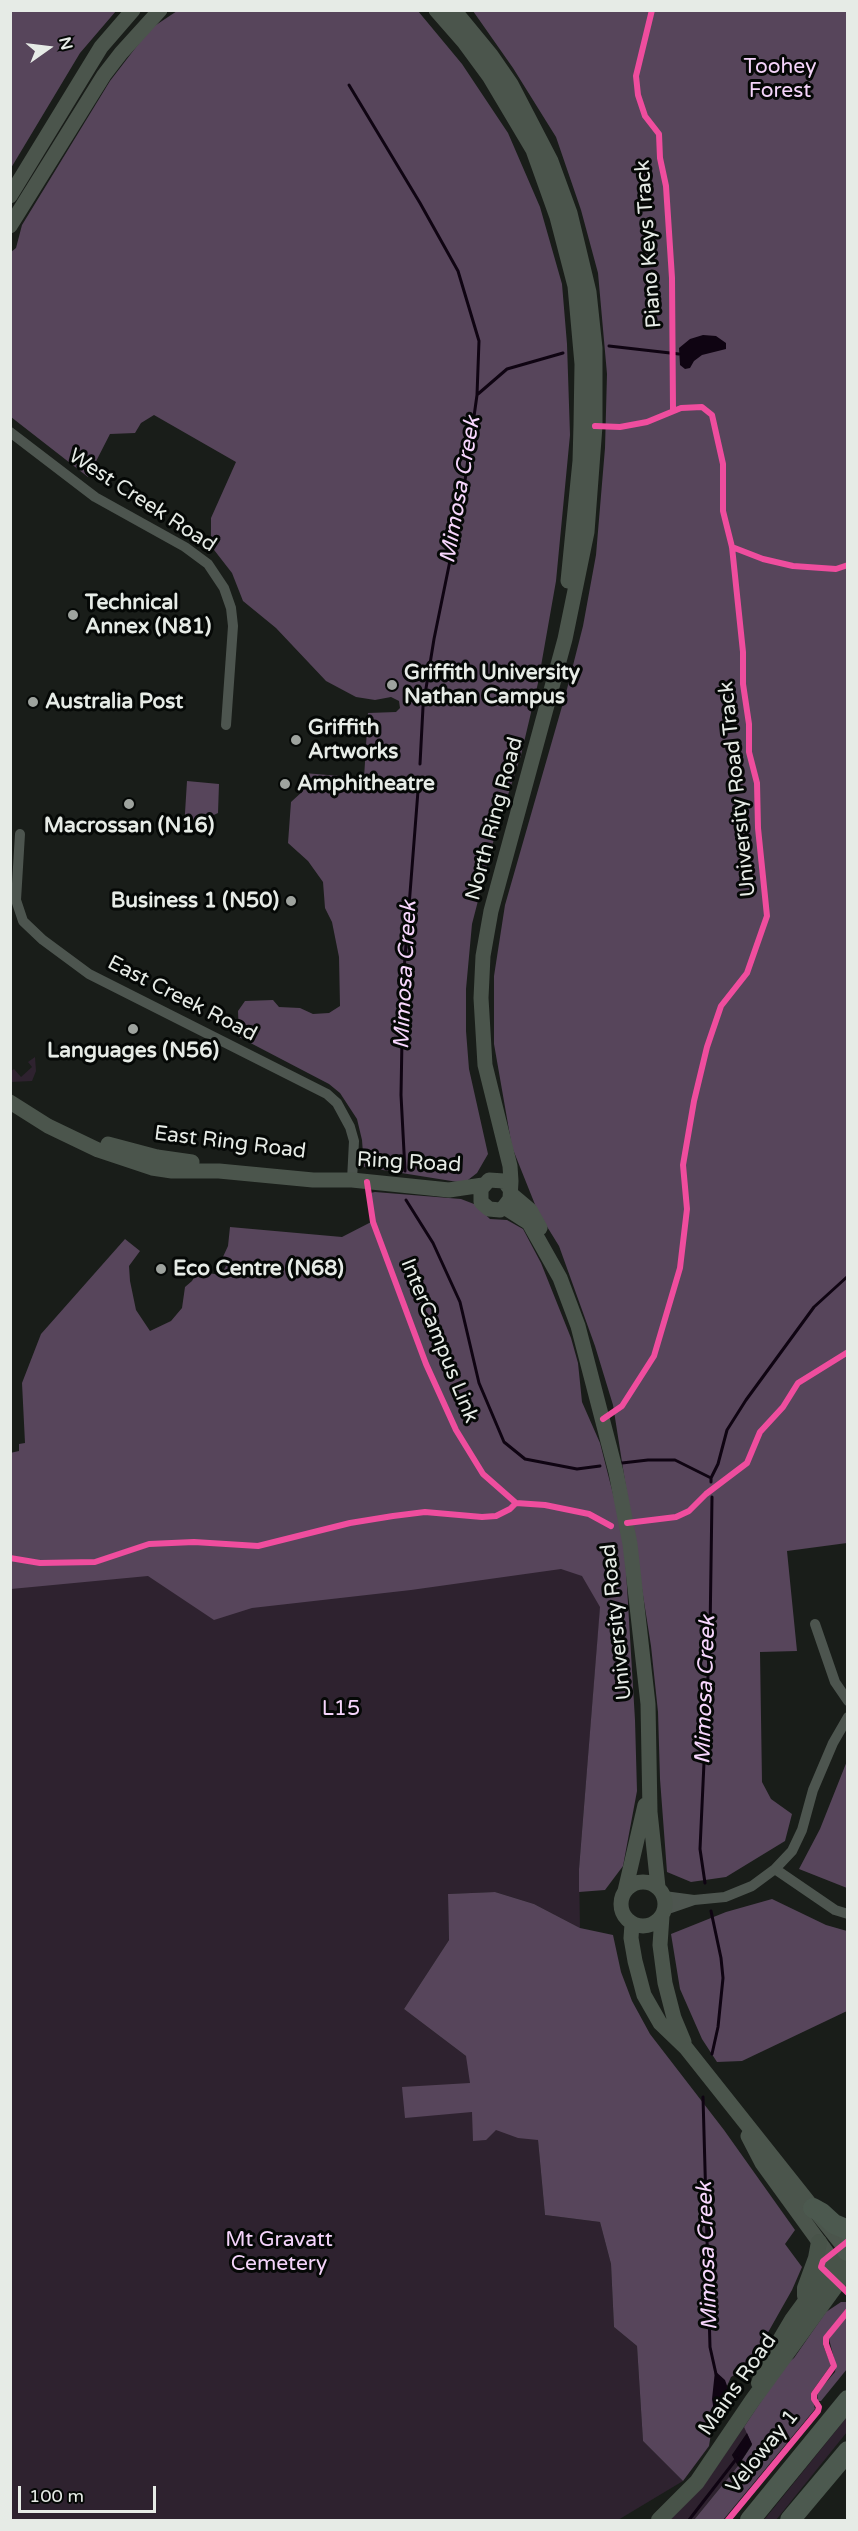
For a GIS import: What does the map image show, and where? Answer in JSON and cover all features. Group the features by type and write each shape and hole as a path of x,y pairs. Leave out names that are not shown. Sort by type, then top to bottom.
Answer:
{"highway":[{"path":"813,2208 822,2212 834,2224 848,2230"},
{"path":"750,2520 848,2400"},
{"path":"790,2520 848,2451"}],"main road":[{"path":"806,2300 805,2288 819,2242"},
{"path":"752,2401 767,2362 806,2300 845,2263"},
{"name":"Mains Road","path":"659,2520 697,2482 845,2263"}],"street":[{"path":"10,196 101,47 133,10"},
{"path":"10,226 104,75 134,37 160,10"},
{"path":"435,10 464,42 538,147"},
{"path":"454,10 504,75 570,213 589,292 595,348 588,426"},
{"name":"North Ring Road","path":"486,1182 498,1168 499,1159 483,1093 477,1048 478,953 488,899 548,683 563,615 588,426"},
{"name":"North Ring Road","path":"508,1197 510,1166 485,1065 481,998 483,956 491,911 554,685 582,558 592,480 588,426"},
{"name":"West Creek Road","path":"10,432 95,497 185,547 208,564 224,588 231,608 233,626 226,725"},
{"name":"East Creek Road","path":"20,834 16,900 22,921 43,940 89,974 327,1094 337,1103 351,1126 354,1142 352,1180"},
{"name":"East Ring Road","path":"10,1091 51,1118 93,1139 150,1156 174,1161 331,1175 352,1180"},
{"name":"East Ring Road","path":"10,1102 48,1126 98,1150 152,1168 172,1171 219,1171 333,1181"},
{"name":"Ring Road","path":"333,1181 352,1180 449,1190 486,1182"},
{"path":"449,1190 481,1202 489,1209 500,1210 508,1197 504,1181 486,1182 480,1193 481,1202"},
{"name":"University Road","path":"508,1197 530,1210 558,1267 578,1326 606,1430 627,1523 648,1704 649,1775 662,1902 660,1945 665,1983 674,2018 686,2048"},
{"path":"815,1624 835,1682 848,1701"},
{"path":"662,1902 725,1897 752,1886 775,1869 792,1851 802,1830 813,1790 833,1743 848,1717"},
{"name":"University Road","path":"625,1891 639,1834 649,1775"},
{"path":"775,1869 835,1910 848,1914"},
{"path":"644,1882 662,1902 658,1922 645,1927 627,1920 621,1908 625,1891 630,1886 644,1882"},
{"name":"University Road","path":"633,1924 631,1938 644,1995 660,2023 686,2048 735,2112 771,2153 813,2208 845,2263"},
{"name":"University Road","path":"735,2112 762,2163 819,2242 845,2263"}],"green space":[{"path":"11,10 116,11 80,53 11,168"},
{"path":"177,11 418,11 462,64 508,133 540,207 562,284 567,344 570,435 556,581 538,683 521,755 495,835 472,924 466,989 466,1031 469,1069 488,1154 477,1173 464,1183 364,1167 362,1140 357,1119 340,1093 329,1084 239,1037 238,1011 245,1001 273,1000 279,1007 300,1008 313,1014 329,1013 340,1006 339,957 332,922 325,908 323,882 308,861 288,843 291,802 303,791 304,773 364,778 368,713 396,712 400,708 399,701 391,697 375,700 356,697 326,681 276,628 243,601 232,573 211,546 211,518 236,462 154,415 141,423 135,433 110,434 88,477 11,417 11,252 16,248 22,225 110,81 150,29"},
{"name":"Toohey Forest","path":"473,11 847,11 847,1543 787,1551 797,1651 760,1652 762,1782 771,1799 792,1814 785,1841 726,1877 691,1882 667,1872 658,1712 651,1646 613,1405 595,1346 559,1246 538,1212 512,1147 494,1044 494,976 505,905 567,689 583,626 596,555 605,448 607,374 598,273 581,210 556,137 513,68"},
{"path":"187,781 219,784 218,813 184,829"},
{"path":"35,1057 36,1071 32,1081 11,1082 11,1071 14,1069 21,1077 32,1067 28,1062"},
{"path":"370,1193 461,1199 474,1204 490,1219 507,1220 523,1229 541,1263 571,1338 578,1363 582,1402 600,1443 624,1537 637,1791 623,1866 605,1890 579,1892 600,1607 582,1576 561,1569 411,1590 252,1608 214,1620 148,1576 11,1589 10,1453 19,1451 19,1444 25,1443 22,1383 41,1334 125,1239 140,1251 129,1266 130,1281 136,1310 150,1331 171,1321 182,1308 185,1287 192,1281 200,1267 208,1273 221,1275 226,1266 222,1259 228,1246 230,1227 342,1237 375,1220"},
{"name":"Mt Gravatt Cemetery","path":"605,1548 579,1869 580,1928 534,1904 495,1892 448,1894 449,1940 404,2009 466,2056 538,2140 545,2215 600,2222 611,2264 614,2327 637,2346 643,2441 683,2481 618,2520 11,2520 11,1581"},
{"path":"847,1761 847,1888 799,1869 820,1829"},
{"path":"495,1892 534,1904 580,1928 613,1935 621,1972 632,2001 650,2034 724,2130 795,2230 785,2244 802,2267 792,2290 749,2366 731,2377 714,2415 709,2446 683,2481 643,2441 637,2346 614,2327 611,2264 600,2222 545,2215 538,2140 518,2138 496,2130 486,2140 473,2141 472,2112 405,2118 402,2087 470,2083 466,2056 404,2009 449,1940 448,1894"},
{"path":"772,1899 826,1925 847,1931 847,2011 742,2061 717,2062 702,2039 680,1989 671,1934 726,1912"},
{"path":"841,2302 847,2302 847,2308 824,2337 823,2345 831,2365 811,2393 815,2409 723,2520 694,2520 752,2445 744,2427 785,2365 794,2358 826,2312"},
{"path":"847,2315 847,2369 821,2401 818,2401 817,2393 835,2372 836,2366 829,2339"},
{"path":"847,2417 847,2432 776,2520 764,2520"},
{"path":"744,2427 747,2433 732,2455 738,2466 694,2520 670,2520 704,2485"}],"shaded area":[{"path":"703,335 716,336 726,343 726,349 702,355 694,361 690,368 685,369 680,365 679,348 690,339"},
{"path":"715,2371 725,2380 731,2397 731,2402 716,2424 712,2399"},
{"path":"747,2433 752,2444 738,2466 732,2455"}],"waterway":[{"name":"Mimosa Creek","path":"349,85 458,271 479,341 477,395 462,502 434,639 423,707 420,764"},
{"name":"Mimosa Creek","path":"609,346 679,354"},
{"name":"Mimosa Creek","path":"478,394 507,369 563,353"},
{"name":"Mimosa Creek","path":"405,1171 401,1095 403,983 419,778"},
{"name":"Mimosa Creek","path":"406,1200 433,1243 460,1302 479,1383 504,1442 525,1459 577,1469 600,1466"},
{"path":"711,1478 718,1464 727,1430 746,1400 814,1307 848,1276"},
{"name":"Mimosa Creek","path":"622,1463 675,1460 711,1478 711,1482"},
{"name":"Mimosa Creek","path":"705,1883 700,1849 710,1633 712,1497"},
{"name":"Mimosa Creek","path":"711,1911 723,1978 718,2027 712,2054"},
{"name":"Mimosa Creek","path":"703,2097 710,2347 716,2374"},
{"path":"689,2520 737,2458"}],"cycle path":[{"name":"Piano Keys Track","path":"652,10 636,76 638,95 645,116 659,134 660,158 666,186 672,278 673,410"},
{"name":"University Road Track","path":"595,426 620,427 647,422 681,408 702,407 712,415 723,464 723,511 732,547 743,652 743,684 749,724 749,752 757,783 758,828 767,916 747,973 721,1006 707,1047 694,1101 683,1165 687,1209 680,1268 654,1356 622,1406 603,1419"},
{"path":"732,547 763,559 793,566 836,569 848,565"},
{"name":"InterCampus Link","path":"367,1182 373,1222 426,1364 456,1430 483,1474 516,1503 545,1505 589,1514 611,1526"},
{"path":"627,1523 676,1517 689,1511 706,1494 747,1463 760,1432 783,1407 798,1383 848,1352"},
{"path":"10,1558 40,1563 95,1562 149,1544 194,1542 258,1546 350,1523 393,1516 425,1512 496,1516 516,1503"},
{"path":"848,2241 823,2261 821,2267 848,2293"},
{"name":"Veloway 1","path":"728,2520 818,2411 819,2407 814,2394 834,2366 826,2338 848,2311"}],"place":[{"name":"Technical Annex (N81)","path":"73,615"},
{"name":"Griffith University Nathan Campus","path":"392,685"},
{"name":"Australia Post","path":"33,702"},
{"name":"Griffith Artworks","path":"296,740"},
{"name":"Amphitheatre","path":"285,784"},
{"name":"Macrossan (N16)","path":"129,804"},
{"name":"Business 1 (N50)","path":"291,901"},
{"name":"Languages (N56)","path":"133,1029"},
{"name":"Eco Centre (N68)","path":"161,1269"}],"park label":[{"name":"L15","path":"341,1709"}]}
